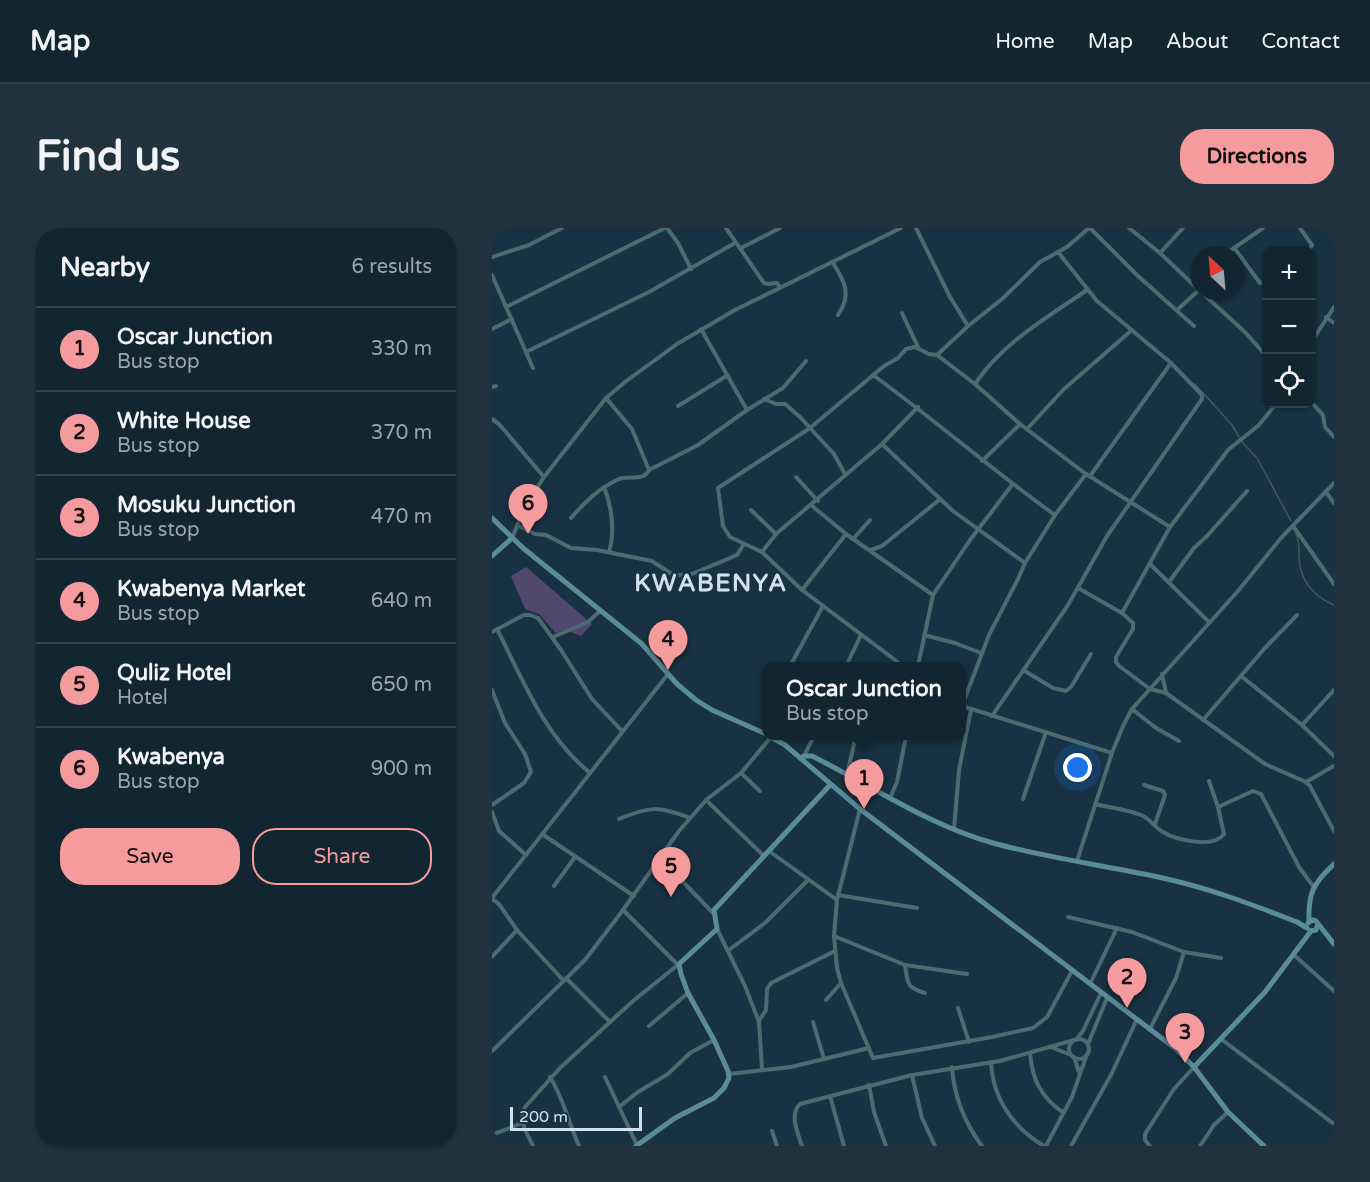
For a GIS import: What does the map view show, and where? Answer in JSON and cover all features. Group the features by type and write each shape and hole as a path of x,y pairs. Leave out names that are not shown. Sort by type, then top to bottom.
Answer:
{"main road":[{"path":"492,518 512,538 645,647 668,674 700,703 762,731"},
{"path":"492,556 512,538"},
{"path":"777,740 802,757 830,785 860,809 1176,1049 1194,1067 1228,1112 1264,1146"},
{"path":"802,757 812,756 889,799 954,829 993,843 1158,877 1235,897 1311,926 1334,944"},
{"path":"637,1146 675,1118 714,1098 727,1082 729,1074 714,1040 688,993 678,964 717,929 717,921 713,913 722,901 830,785"},
{"path":"1194,1067 1265,992 1302,942 1311,926 1310,893 1313,886 1334,864"}],"street":[{"path":"492,256 530,245 561,228"},
{"path":"506,307 666,228 678,243 691,269"},
{"path":"726,228 764,283 768,285 774,282 780,287"},
{"path":"741,248 780,228"},
{"path":"512,538 526,505 544,477 606,398 653,361 701,329 780,287 901,228"},
{"path":"916,228 950,297 968,326"},
{"path":"938,355 1040,262 1067,247 1089,228 1194,326"},
{"path":"1129,228 1190,281"},
{"path":"1160,253 1183,228"},
{"path":"1239,246 1263,228"},
{"path":"1300,228 1311,246"},
{"path":"526,352 650,292 735,243"},
{"path":"992,716 1078,588 1107,536 1202,399 1196,389 1170,363 1097,302 1058,252"},
{"path":"1244,261 1262,283"},
{"path":"832,262 846,290 845,302 838,315"},
{"path":"492,275 533,368"},
{"path":"975,384 1003,351 1030,329 1087,290"},
{"path":"1177,310 1190,298"},
{"path":"1210,300 1246,333 1264,354"},
{"path":"1316,333 1334,307"},
{"path":"902,313 918,348"},
{"path":"1326,317 1334,323"},
{"path":"492,329 512,320"},
{"path":"701,329 747,410"},
{"path":"1027,429 1064,389 1132,330"},
{"path":"898,662 802,590 762,552 730,537 720,511 718,488 810,428 873,375 898,358 906,349 918,348 929,354 938,355 1020,424 1088,475 1170,527"},
{"path":"571,518 591,496 604,487 621,478 642,477 650,470 698,445 787,384 806,361"},
{"path":"966,695 981,652 1025,563 1055,515 1088,475 1170,363"},
{"path":"678,406 728,375"},
{"path":"873,375 918,407 1012,485 1055,515"},
{"path":"606,398 632,429 650,470"},
{"path":"765,399 787,405 834,454 845,474"},
{"path":"762,552 776,534 818,501 845,474 882,444 918,407"},
{"path":"1122,613 1170,527 1228,450 1259,424 1273,408"},
{"path":"1316,408 1323,415 1324,427 1334,437"},
{"path":"492,419 499,424 544,477"},
{"path":"982,461 1020,424"},
{"path":"882,444 939,499 1025,563"},
{"path":"796,477 818,501"},
{"path":"1077,861 1112,753 1132,709 1293,526 1334,483"},
{"path":"919,662 933,595 1012,485"},
{"path":"604,487 612,515 609,552"},
{"path":"1170,582 1194,548 1247,491"},
{"path":"1326,491 1334,503"},
{"path":"870,550 882,546 939,499"},
{"path":"811,505 846,534 933,595"},
{"path":"751,510 776,534"},
{"path":"853,539 870,520"},
{"path":"518,525 535,534 546,535 571,548 609,552 652,561 670,573 681,575 692,574 737,555 744,544"},
{"path":"1293,526 1334,584"},
{"path":"802,590 846,534"},
{"path":"881,558 882,546"},
{"path":"1150,564 1209,622"},
{"path":"1078,588 1122,613 1133,623 1116,657 1116,662 1150,689 1166,693 1265,764 1306,782 1334,831"},
{"path":"792,662 823,606"},
{"path":"553,637 588,622 600,611"},
{"path":"492,632 517,618 530,615 538,618 553,637 592,699 622,731"},
{"path":"1203,720 1297,615"},
{"path":"497,629 537,709 561,743 589,772"},
{"path":"848,662 861,635"},
{"path":"924,635 981,652"},
{"path":"1023,670 1053,688 1066,691 1071,687 1091,654"},
{"path":"610,1022 517,930 499,904 492,898 668,674"},
{"path":"1162,674 1166,693"},
{"path":"1240,676 1302,725 1334,756"},
{"path":"492,690 506,723 525,754 531,772 530,777 524,783 492,805"},
{"path":"1302,725 1334,690"},
{"path":"966,708 1112,753"},
{"path":"1132,709 1156,728 1179,741"},
{"path":"966,733 971,710"},
{"path":"1023,799 1046,732"},
{"path":"492,1051 585,960 634,896 679,831 706,800 741,773 762,740"},
{"path":"802,757 811,740"},
{"path":"847,774 855,740"},
{"path":"889,799 897,782 905,740"},
{"path":"954,829 960,761 965,740"},
{"path":"1306,782 1334,766"},
{"path":"741,773 760,791"},
{"path":"1095,804 1137,813 1155,824 1162,832 1177,838 1202,842 1216,840 1224,834 1209,782"},
{"path":"1144,785 1163,791 1165,795 1155,824"},
{"path":"1218,807 1253,791 1261,794 1299,867 1313,886"},
{"path":"706,800 764,856"},
{"path":"620,819 655,808 690,818"},
{"path":"860,809 837,897 834,936 841,983 872,1057 1021,1031 1038,1025 1047,1017 1072,971"},
{"path":"492,812 500,831 526,855"},
{"path":"542,834 634,896"},
{"path":"769,851 808,880 837,897 917,908"},
{"path":"554,886 575,857"},
{"path":"660,858 713,913"},
{"path":"729,950 765,923 808,880"},
{"path":"533,1146 522,1123 522,1112 525,1107 550,1077 633,1001 678,964 623,910"},
{"path":"1068,917 1147,936 1184,952 1221,958"},
{"path":"1090,985 1117,928"},
{"path":"717,929 729,950 759,1022 762,1069"},
{"path":"492,957 517,930"},
{"path":"834,936 905,965 967,974"},
{"path":"759,1022 766,1010 767,989 771,983 835,951"},
{"path":"1150,1029 1176,978 1184,952"},
{"path":"1293,954 1334,991"},
{"path":"905,965 909,985 912,989 925,993"},
{"path":"826,1000 841,983"},
{"path":"649,1026 688,993"},
{"path":"1080,1073 1070,1046 1083,1031 1101,993"},
{"path":"991,1062 994,1085 1007,1113 1025,1133 1045,1146 1075,1091 1087,1054 1087,1044 1107,998"},
{"path":"1096,1004 1102,1008"},
{"path":"958,1008 969,1041"},
{"path":"1071,1146 1111,1075 1137,1019"},
{"path":"813,1022 824,1059"},
{"path":"1221,1038 1334,1124"},
{"path":"619,1107 638,1092 668,1074 690,1053 714,1040"},
{"path":"802,1146 794,1116 800,1104 869,1085 952,1067 991,1062 1075,1040 1083,1040 1087,1044"},
{"path":"1050,1047 1080,1059 1087,1054"},
{"path":"729,1074 791,1067 869,1048"},
{"path":"1030,1053 1032,1071 1040,1092 1064,1113"},
{"path":"952,1067 957,1101 966,1121 982,1146"},
{"path":"1150,1146 1145,1140 1145,1134 1174,1089 1194,1067"},
{"path":"912,1075 922,1118 935,1146"},
{"path":"550,1077 557,1087 579,1146"},
{"path":"605,1077 637,1146"},
{"path":"869,1085 874,1112 886,1146"},
{"path":"830,1096 844,1146"},
{"path":"1200,1146 1214,1125 1228,1112"},
{"path":"492,1136 522,1123"},
{"path":"772,1131 777,1146"}],"shaded area":[{"path":"526,567 592,624 581,636 566,630 556,633 539,614 525,609 511,576"}],"waterway":[{"path":"1195,384 1232,425 1239,437"},
{"path":"1242,442 1257,458 1291,521"},
{"path":"1296,534 1299,543 1300,566 1305,580 1314,592 1334,605"}],"place":[{"name":"Kwabenya","path":"528,534"},
{"name":"Kwabenya Market","path":"668,670"},
{"name":"Oscar Junction","path":"864,809"},
{"name":"Quliz Hotel","path":"671,897"},
{"name":"White House","path":"1127,1008"},
{"name":"Mosuku Junction","path":"1185,1063"}],"district":[{"name":"KWABENYA","path":"711,583"}]}
